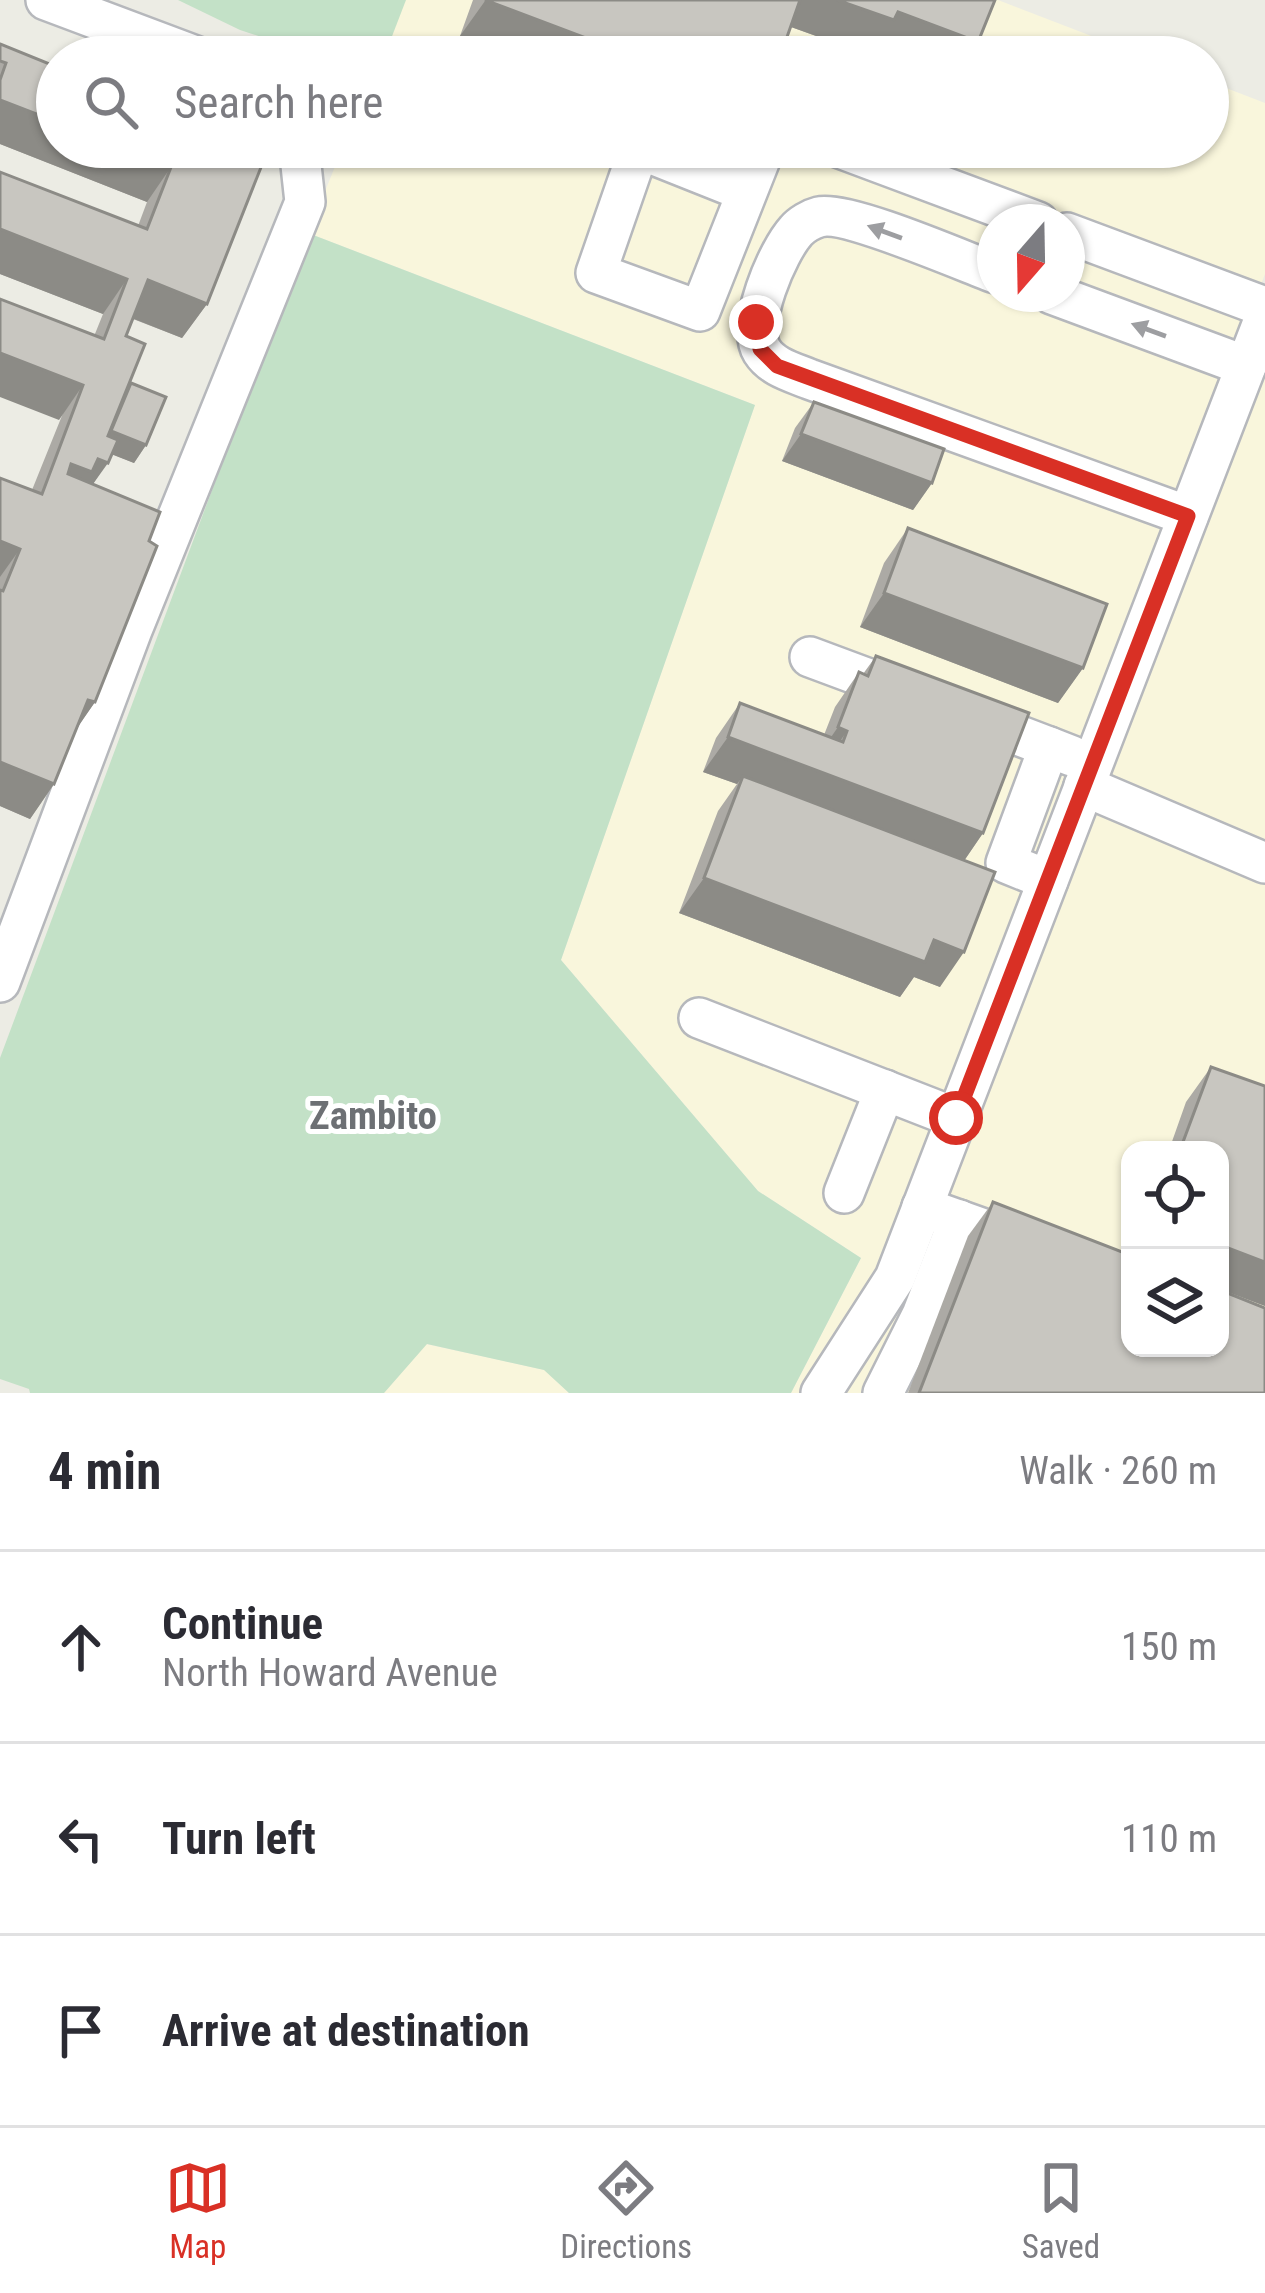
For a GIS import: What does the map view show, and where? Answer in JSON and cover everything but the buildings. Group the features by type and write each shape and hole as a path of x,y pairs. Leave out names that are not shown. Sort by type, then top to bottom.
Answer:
{"street":[{"path":"46,0 141,36"},
{"path":"0,982 147,592 305,202 301,168"},
{"path":"747,192 756,168"},
{"path":"893,168 990,204"},
{"path":"977,266 854,220 822,216 799,227 780,254 756,322 760,349 777,366 1188,516"},
{"path":"1085,240 1265,307"},
{"path":"1085,306 1246,366"},
{"path":"821,1393 895,1278 1265,317"},
{"path":"810,657 1049,747 1089,775 1265,863"},
{"path":"1048,880 1006,863 1049,747"},
{"path":"699,1018 956,1118"},
{"path":"844,1193 885,1090"},
{"path":"922,1207 1063,1258"},
{"path":"883,1393 922,1315 959,1220"}],"shaded area":[{"path":"402,0 998,0 1091,36 387,36"},
{"path":"1229,89 1265,103 1265,274 881,1271 803,1393 791,1393 861,1258 758,1191 561,960 755,405 308,233 334,168 1229,168"},
{"path":"1265,358 1265,1393 839,1393"},
{"path":"426,1344 545,1370 569,1393 384,1393"}],"green space":[{"path":"178,0 406,0 392,36 258,36"},
{"path":"308,233 755,405 561,960 758,1191 861,1258 791,1393 569,1393 544,1370 427,1344 384,1393 30,1393 0,1379 0,1058"}],"district":[{"name":"Zambito","path":"373,1116"}],"route":[{"path":"756,322 760,349 777,366 1188,516 956,1118"}]}
